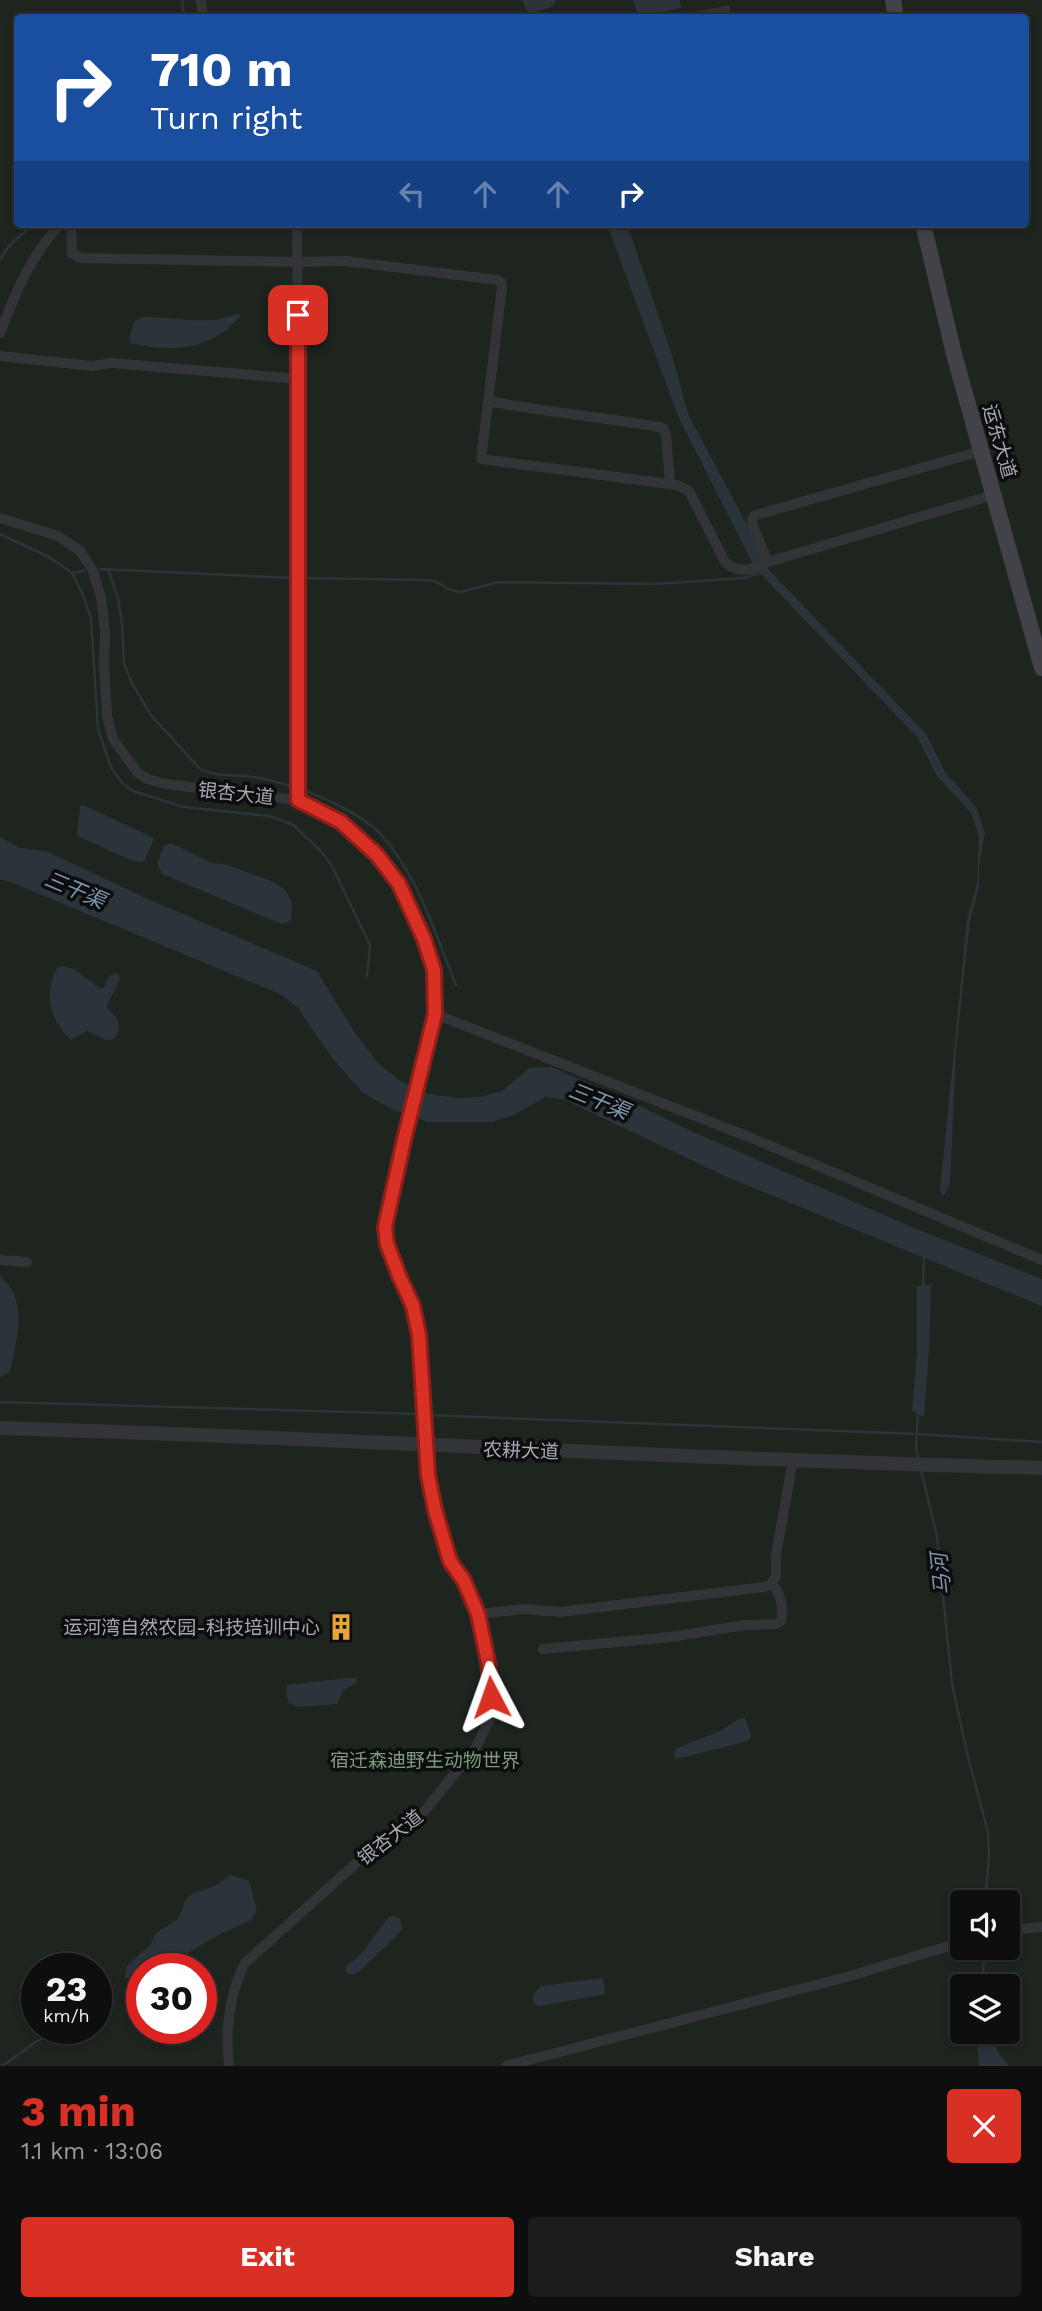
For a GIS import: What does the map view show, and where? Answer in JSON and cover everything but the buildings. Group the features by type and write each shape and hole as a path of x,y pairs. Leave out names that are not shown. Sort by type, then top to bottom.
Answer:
{"main road":[{"name":"运东大道","path":"924,228 955,358 981,451 1042,636"},
{"name":"运东大道","path":"931,228 957,343 1042,668"}],"street":[{"path":"0,334 12,299 44,240 57,228"},
{"path":"71,228 72,253 80,258 345,261 491,278 501,282 481,459 677,485 689,491 725,562 732,569 747,571 768,562 997,494"},
{"path":"297,228 298,800"},
{"path":"0,356 92,366 111,363 299,379"},
{"path":"488,401 538,411 612,418 664,429 670,484"},
{"path":"768,562 752,524 752,517 981,451"},
{"name":"银杏大道","path":"0,518 58,536 80,551 92,569 101,597 105,632 107,716 113,739 138,773 147,779 175,786 298,800 341,822 377,855 399,884 424,939 434,970 435,1014 385,1227 387,1244 415,1316 419,1335 428,1475 450,1561 464,1581 478,1614 490,1679 491,1716 475,1749 422,1814 362,1858 245,1962 234,1984 228,2018 229,2066"},
{"path":"435,1014 754,1139 1042,1260"},
{"path":"0,1260 27,1262"},
{"name":"农耕大道","path":"0,1428 1042,1468"},
{"path":"478,1614 524,1609 560,1612 771,1584 776,1577 776,1555 793,1460"},
{"path":"542,1649 671,1637 745,1625 776,1624 781,1621 783,1613 776,1588 771,1584"},
{"path":"1020,1929 1042,1927"},
{"path":"506,2066 850,1976 950,1946"}],"green space":[{"name":"宿迁森迪野生动物世界","path":"0,0 1042,0 1042,2066 0,2066"}],"water":[{"path":"522,0 556,1 553,6 531,14"},
{"path":"633,0 680,0 681,8 638,14"},
{"path":"730,5 730,14 682,14"},
{"path":"608,228 628,228 672,355 688,414 768,569 926,734 945,772 976,807 985,833 979,865 979,887 970,921 956,1050 950,1183 942,1196 940,1191 967,920 977,884 979,836 971,813 937,776 918,738 755,568 678,416"},
{"path":"241,315 218,336 191,346 162,348 131,343 129,338 135,321 143,317 213,320"},
{"path":"83,805 154,838 145,860 133,861 77,836 80,807"},
{"name":"三干渠","path":"0,837 20,848 46,851 150,900 317,971 355,1033 379,1064 398,1079 427,1094 457,1098 481,1097 502,1091 529,1068 551,1067 914,1228 1042,1279 1042,1306 727,1177 563,1099 545,1097 516,1114 492,1122 428,1122 392,1109 363,1093 333,1059 297,1007 282,995 0,880"},
{"path":"168,844 212,863 224,864 272,881 286,891 292,903 291,920 279,923 162,874 157,863 164,846"},
{"path":"63,966 74,969 101,989 108,977 116,973 119,975 120,979 107,1005 119,1026 114,1039 106,1040 87,1031 71,1040 64,1033 54,1016 50,997 50,988 57,968"},
{"path":"0,1276 15,1296 18,1334 10,1372 0,1377"},
{"path":"931,1285 924,1417 912,1411 917,1353 917,1286"},
{"path":"357,1678 357,1682 343,1691 337,1704 298,1707 289,1703 287,1685"},
{"path":"745,1718 751,1734 750,1739 676,1759 675,1749"},
{"path":"231,1875 249,1881 257,1910 251,1920 187,1953 141,1953 151,1944 155,1934 179,1918 186,1899 194,1893 215,1886"},
{"path":"389,1917 400,1919 402,1930 361,1970 353,1975 346,1973 345,1967 361,1954"},
{"path":"603,1978 605,1994 541,2006 535,2005 533,2000 534,1994 541,1986"},
{"path":"977,2044 994,2044 1009,2066 979,2066"}],"waterway":[{"path":"182,0 184,14"},
{"path":"0,260 8,247 29,228"},
{"path":"0,534 49,557 72,573 83,595 91,619 98,729 111,767 122,783 133,791 184,807 269,816 292,824 320,850 332,866 370,945 367,976"},
{"path":"100,569 291,578"},
{"path":"108,569 118,598 124,664 150,714 200,769 216,774 262,778 290,786"},
{"path":"73,573 84,571"},
{"path":"306,578 427,580 461,592 498,582 656,584 743,578 760,573"},
{"path":"304,790 359,817 382,836 409,874 431,920 456,985"},
{"name":"马河","path":"923,1286 924,1254"},
{"path":"0,1402 420,1414"},
{"name":"马河","path":"918,1411 916,1450 919,1460"},
{"path":"427,1415 917,1434 1042,1442"},
{"name":"马河","path":"921,1470 937,1536 952,1684 988,1832 986,1890"},
{"name":"马河","path":"983,1974 984,1960"},
{"path":"2,2066 33,2044"}],"place":[{"name":"运河湾自然农园-科技培训中心","path":"341,1627"}],"route":[{"path":"298,315 298,800 341,822 377,855 399,884 424,939 434,970 436,993 433,1026 385,1227 387,1244 413,1306 419,1335 428,1475 435,1510 450,1561 464,1581 478,1614 486,1646 491,1697"}]}
